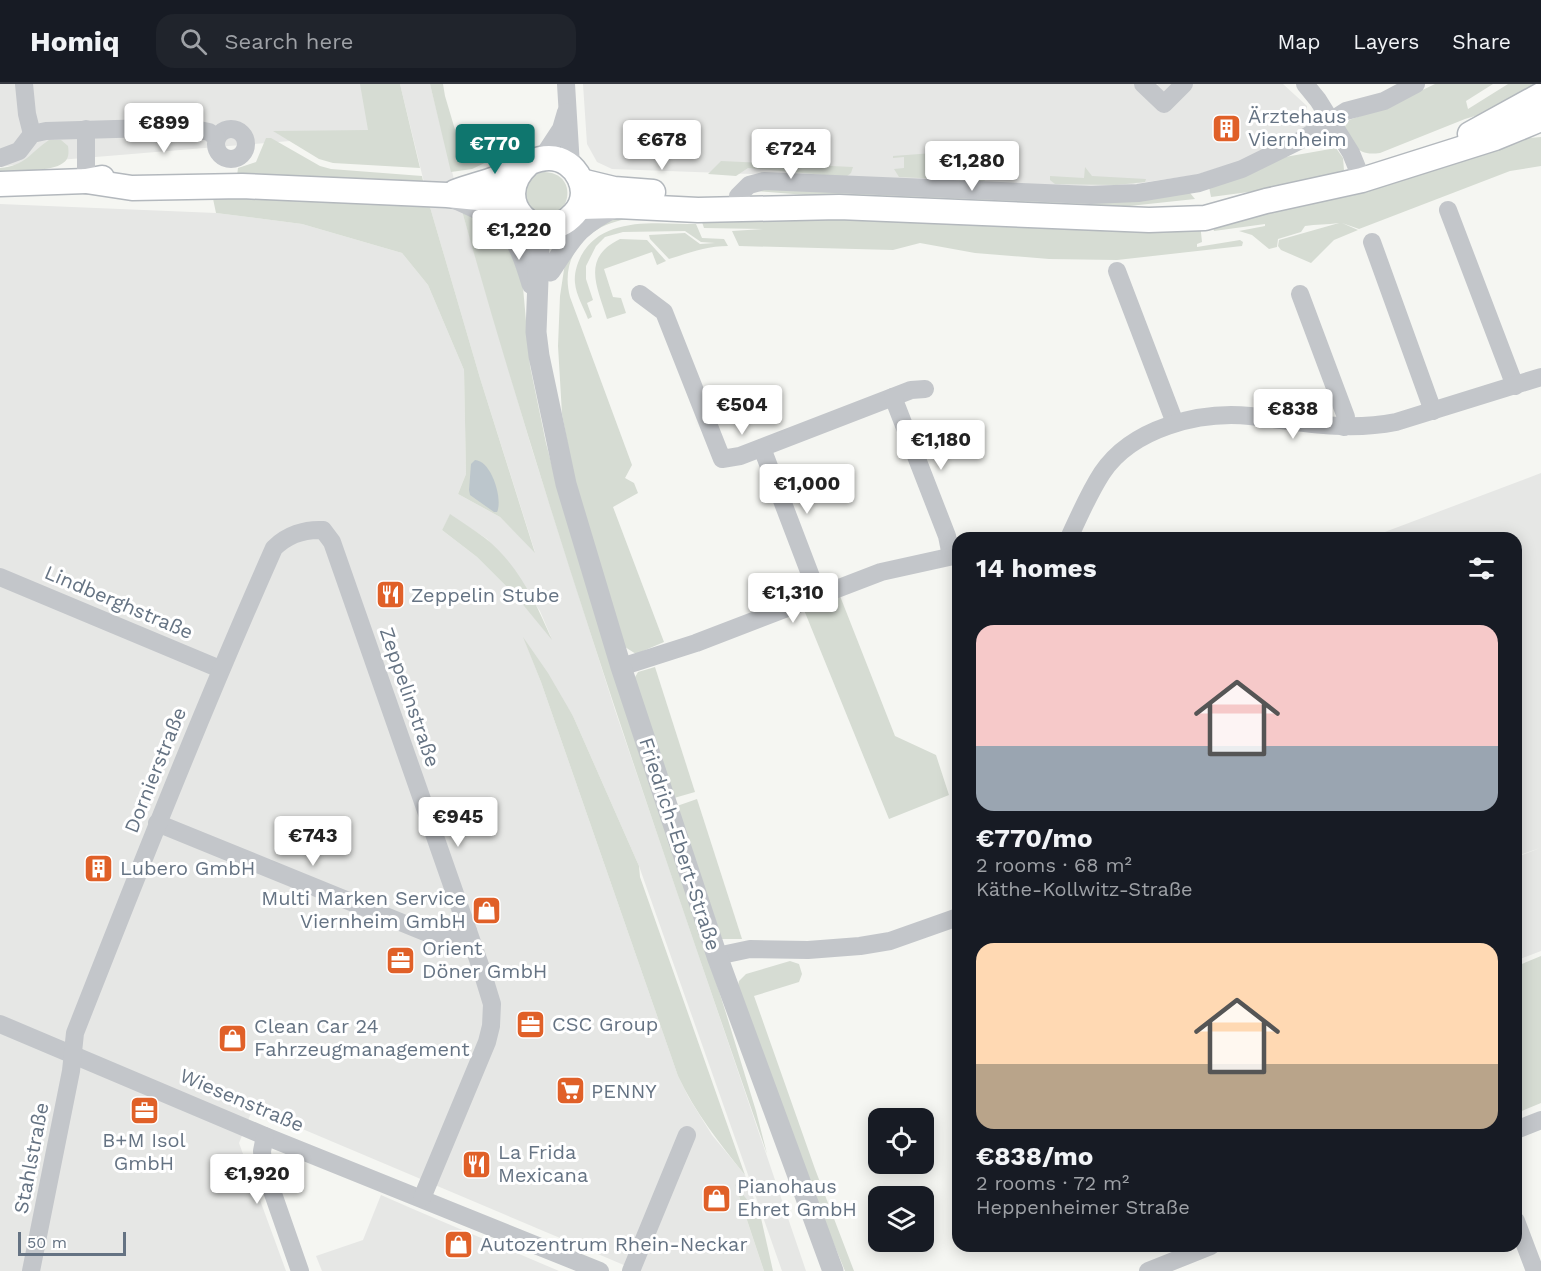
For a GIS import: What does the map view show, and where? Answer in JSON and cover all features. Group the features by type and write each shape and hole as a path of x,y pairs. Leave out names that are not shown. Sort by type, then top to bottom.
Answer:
{"main road":[{"path":"1406,166 1541,95"},
{"path":"580,207 616,206 698,210 839,207 1149,220 1205,218 1266,201 1362,180 1535,125"},
{"path":"447,195 497,178 535,161 558,159 576,174 614,189 738,196 839,207"},
{"path":"535,161 522,170 514,184 512,195 514,204 525,219 547,226 571,217 580,207 583,190 576,174"},
{"path":"0,184 86,181 132,188 242,186 447,195 499,200 514,204"}],"street":[{"path":"24,84 32,134"},
{"path":"566,84 576,174"},
{"path":"1143,84 1164,104 1184,84"},
{"path":"1305,84 1318,100 1351,153 1362,180"},
{"path":"738,196 749,186 764,181 1091,195 1138,193 1199,183 1242,169 1281,150 1346,111 1384,101 1416,84"},
{"path":"535,161 561,129 568,107"},
{"path":"0,158 19,151 32,134 46,131 185,127 208,132 217,138"},
{"path":"86,129 86,181"},
{"path":"447,195 488,213 501,222 514,236 536,297"},
{"path":"550,271 581,228 593,218 616,206"},
{"path":"1448,210 1515,386"},
{"name":"Friedrich-Ebert-Straße","path":"547,226 539,254 536,332 550,410 567,484 621,667 717,956 833,1271"},
{"name":"Friedrich-Ebert-Straße","path":"547,226 553,241 548,336 550,410"},
{"path":"1372,242 1433,411"},
{"path":"1117,271 1175,423"},
{"path":"640,294 664,312 722,459 740,456 762,448 911,390 925,389"},
{"path":"1300,294 1346,417 1344,426"},
{"path":"1073,532 1103,471 1138,441 1175,423 1198,417 1230,415 1344,426 1373,426 1433,411 1541,377"},
{"path":"893,397 952,548"},
{"path":"762,448 818,595"},
{"name":"Dornierstraße","path":"71,1053 75,1033 157,823 220,669 274,548 283,539 311,530"},
{"name":"Zeppelinstraße","path":"311,530 323,530 332,542 492,1004 491,1026 487,1042 422,1198"},
{"path":"621,667 696,643 881,572 952,557"},
{"name":"Lindberghstraße","path":"0,578 220,669"},
{"path":"157,823 442,939 468,931"},
{"path":"717,956 750,949 808,950 860,946 890,941 952,918"},
{"name":"Wiesenstraße","path":"0,1024 265,1136 600,1271"},
{"name":"Stahlstraße","path":"31,1271 70,1071 71,1053"},
{"path":"1522,1128 1541,1120"},
{"path":"631,1271 687,1135"},
{"path":"265,1136 262,1151 265,1172 300,1271"},
{"path":"1522,1237 1535,1271"},
{"path":"1148,1271 1196,1252"}],"shaded area":[{"path":"0,84 367,84 377,137 290,141 35,162 0,167"},
{"path":"360,84 400,84 420,168 333,163 319,159 273,131 368,130"},
{"path":"400,84 430,84 462,211 531,446 615,710 806,1271 782,1271 639,866 573,716 525,641 678,1076 712,1135 745,1175 761,1218 736,1187 764,1271 638,1271 253,1108 239,1143 286,1271 0,1271 0,204 216,213 302,224 402,253 428,285 464,370 466,474 458,494 500,517 535,552 480,378 430,207","holes":["450,515 487,539 540,611 551,637 515,595 477,557 442,530"]},
{"path":"430,84 443,84 464,160 487,153 493,159 472,169 451,172"},
{"path":"583,84 1138,84 1148,94 1158,84 1283,84 1307,106 1307,127 1241,161 1195,175 1112,187 612,169 597,162 587,144"},
{"path":"1435,84 1493,84 1466,101 1468,109 1508,84 1541,84 1508,106 1465,119 1380,153 1366,153 1354,145 1344,128 1349,120 1389,106"},
{"path":"1541,137 1541,166 1510,171 1359,229 1342,223 1358,230 1334,240 1311,263 1281,250 1278,246 1279,240 1339,223 1305,226 1301,232 1278,239 1277,247 1269,249 1252,235 1239,231 1265,226 1265,224 1214,231 1212,222 1355,195 1518,139"},
{"path":"266,138 271,138 320,166 331,169 422,176 423,181 336,182 237,176 238,168 256,162"},
{"path":"49,140 61,140 68,146 68,156 63,163 51,168 0,172 0,168 16,165"},
{"path":"1336,148 1343,158 1342,173 1256,191 1211,197 1209,187 1285,157"},
{"path":"933,153 934,163 954,162 955,172 987,173 987,163 991,163 989,176 984,181 899,177 894,169 904,168 904,157 893,158 893,156"},
{"path":"721,161 853,167 851,173 846,177 748,168 736,176 708,174"},
{"path":"1085,167 1092,176 1146,179 1145,182 1116,185 1055,184 1050,180 1050,176 1084,178"},
{"path":"544,172 556,175 564,181 567,189 567,199 563,207 557,213 548,216 537,214 526,204 525,198 529,180"},
{"path":"756,187 1190,193 1195,199 1120,207 831,197 756,191"},
{"path":"212,194 430,207 480,378 535,553 500,517 458,494 466,474 464,370 428,285 402,253 302,224 216,213"},
{"path":"462,211 504,234 522,276 530,366 559,493 725,1010 767,1154 607,685 532,449"},
{"path":"620,215 636,218 606,225 582,241 569,266 568,281 570,297 632,465 625,478 634,483 638,493 613,507 664,642 636,654 625,647 577,489 562,414 558,346 560,296 565,263 581,237"},
{"path":"704,215 1200,223 1202,242 1197,244 1197,247 1240,240 1243,242 1242,246 1117,260 1049,259 975,253 920,243 893,250 739,246 732,231 763,229 704,228 702,222 706,220"},
{"path":"696,224 702,238 724,239 728,246 705,249 669,259 649,235 685,233 700,244 715,243 701,242 685,231 623,232 605,237 596,246 586,266 586,279 593,300 587,303 592,317 588,319 577,292 575,280 581,256 591,243 603,234 632,225"},
{"path":"620,239 647,240 666,261 657,265 652,252 604,269 613,297 621,298 626,313 607,319 596,284 596,264 600,255"},
{"path":"475,460 486,467 495,482 498,499 497,512 470,495 471,464"},
{"path":"1541,473 1541,951 1522,958 1522,855 1540,848 1522,854 1522,532 1385,532"},
{"path":"450,514 485,538 507,560 525,585 552,640 515,595 477,557 442,530"},
{"path":"840,596 895,736 936,755 949,795 889,819 804,610"},
{"path":"523,637 548,673 573,716 639,866 640,877 745,1175 708,1127 678,1076 541,682"},
{"path":"655,667 695,792 674,798 634,679 638,672"},
{"path":"697,799 742,939 722,939 677,806"},
{"path":"1541,956 1541,1103 1522,1111 1522,964"},
{"path":"790,961 799,964 802,974 799,982 754,996 854,1271 845,1271 787,1130 737,991 739,981 746,974"},
{"path":"735,1184 761,1218 773,1271 764,1271"},
{"path":"381,1195 559,1271 322,1271 316,1256 363,1240"}],"place":[{"name":"Ärztehaus Viernheim","path":"1227,128"},
{"name":"Zeppelin Stube","path":"390,595"},
{"name":"Lubero GmbH","path":"99,868"},
{"name":"Multi Marken Service Viernheim GmbH","path":"487,910"},
{"name":"Orient Döner GmbH","path":"401,960"},
{"name":"CSC Group","path":"531,1024"},
{"name":"Clean Car 24 Fahrzeugmanagement","path":"233,1038"},
{"name":"PENNY","path":"570,1091"},
{"name":"B+M Isol GmbH","path":"144,1110"},
{"name":"La Frida Mexicana","path":"477,1164"},
{"name":"Pianohaus Ehret GmbH","path":"716,1198"},
{"name":"Autozentrum Rhein-Neckar","path":"459,1244"}]}
